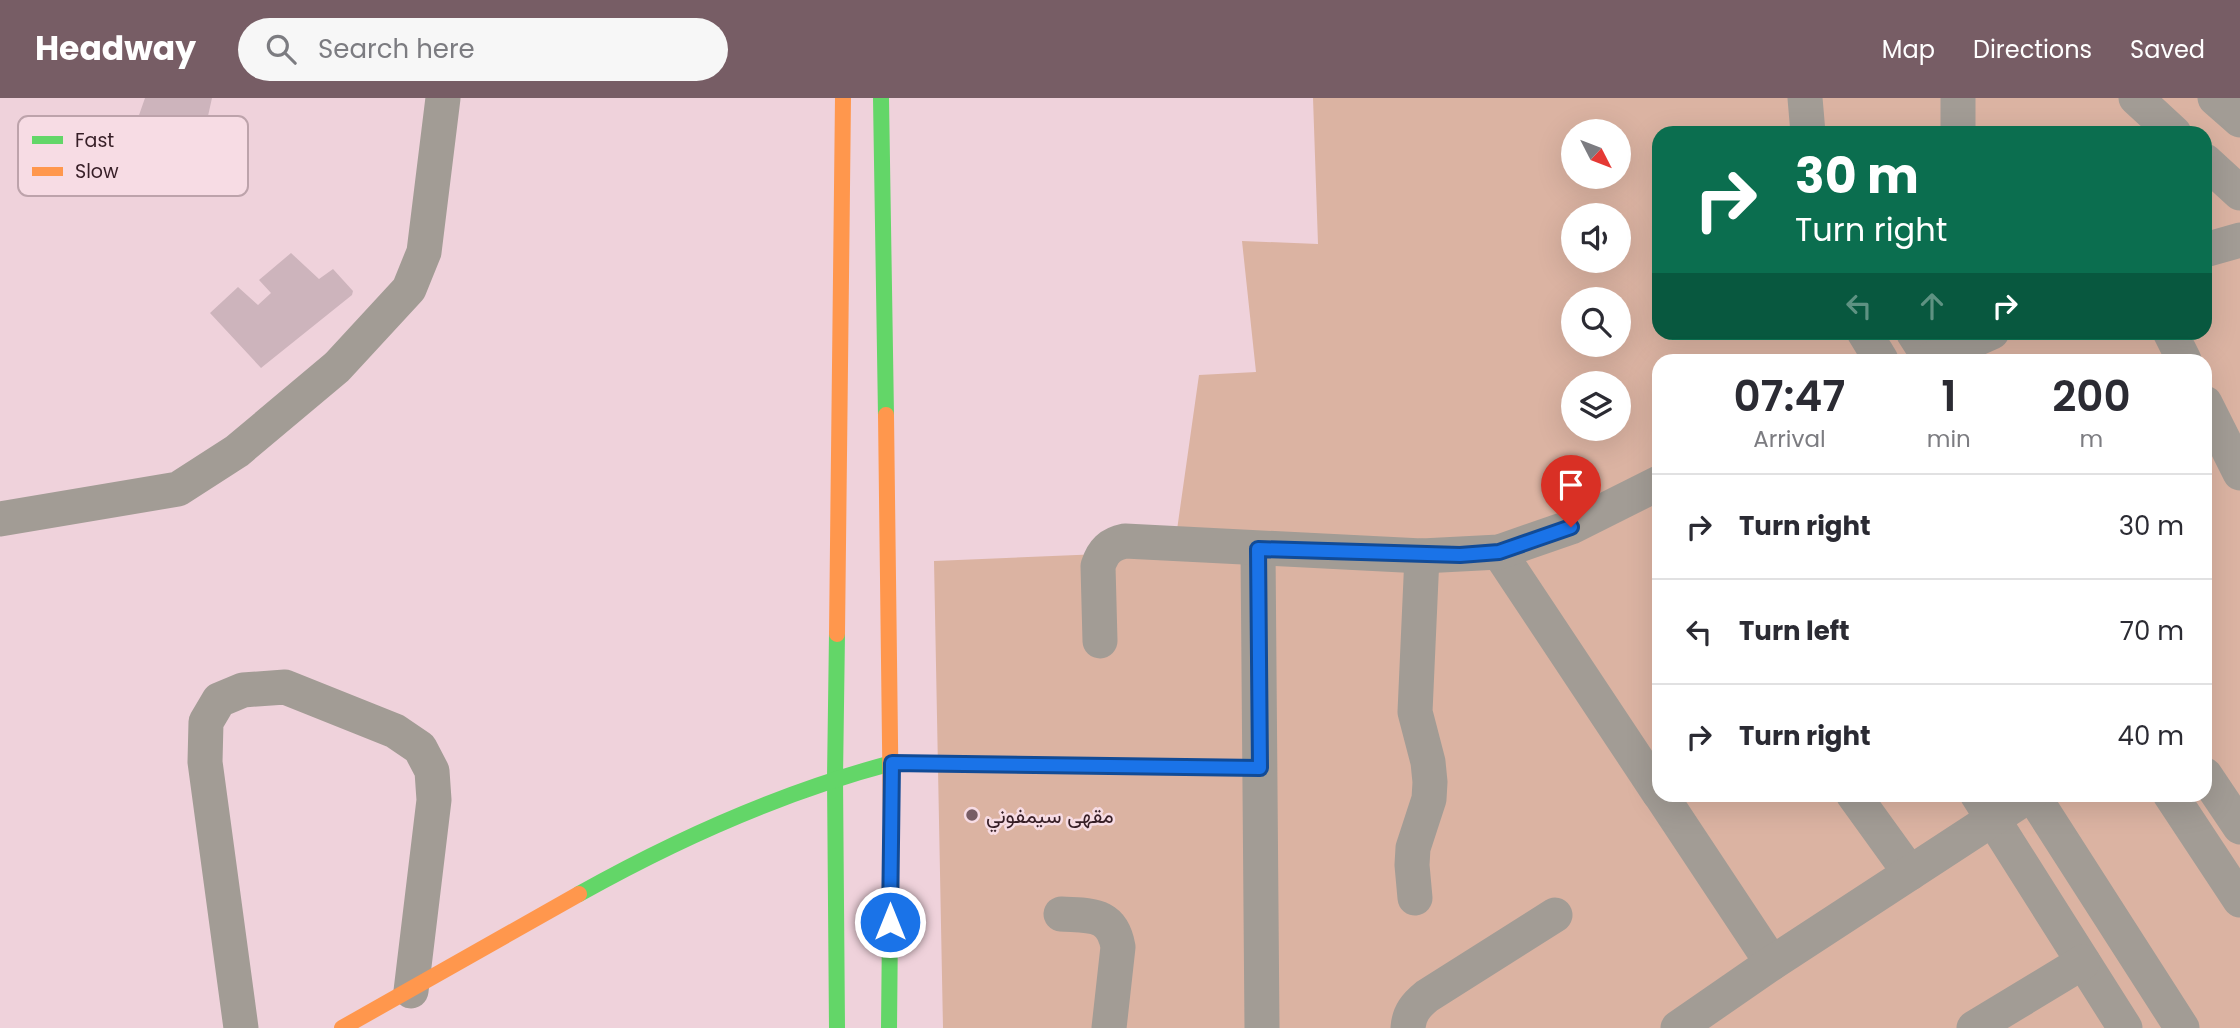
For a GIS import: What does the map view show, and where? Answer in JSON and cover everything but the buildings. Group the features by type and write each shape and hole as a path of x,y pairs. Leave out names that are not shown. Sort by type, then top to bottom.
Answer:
{"main road":[{"path":"837,1028 835,778 843,98"},
{"path":"881,98 892,763 889,1028"},
{"path":"342,1028 633,864 748,810 835,778 892,763 1260,768"}],"street":[{"path":"0,519 178,489 237,451 338,367 409,289 424,252 443,98"},
{"path":"1805,98 1807,126"},
{"path":"1958,98 1958,126"},
{"path":"2136,98 2166,126"},
{"path":"2215,98 2240,120"},
{"path":"2212,167 2240,193"},
{"path":"2212,248 2240,240"},
{"path":"1944,354 1975,340"},
{"path":"2212,417 2240,473"},
{"path":"1100,641 1098,566 1101,556 1115,543 1125,541 1422,556 1499,552 1571,527 1652,486"},
{"path":"1258,549 1262,1028"},
{"path":"1499,552 1652,783"},
{"path":"1415,898 1413,848 1429,799 1430,782 1428,762 1415,712 1422,556"},
{"path":"241,1028 205,762 206,722 219,700 243,690 285,687 395,731 420,748 432,771 434,800 411,991"},
{"path":"2212,785 2240,827"},
{"path":"1664,802 1772,963"},
{"path":"1859,802 1910,873"},
{"path":"1678,1028 1910,873 1985,807 2003,802"},
{"path":"2036,802 2182,1028"},
{"path":"2175,802 2240,900"},
{"path":"1985,807 2125,1028"},
{"path":"1061,914 1095,916 1112,927 1116,936 1118,947 1109,1028"},
{"path":"1408,1028 1409,1018 1416,1005 1427,996 1555,915"},
{"path":"1973,1028 2083,962"}],"shaded area":[{"path":"1313,98 2240,98 2240,1028 943,1028 934,561 1174,551 1199,375 1256,372 1242,241 1318,244"}],"traffic: fast":[{"path":"881,98 886,415"},
{"path":"837,634 837,1028"},
{"path":"579,894 732,818 811,788 892,763 1260,768"},
{"path":"889,1028 891,823"}],"traffic: slow":[{"path":"837,634 843,98"},
{"path":"886,415 891,823"},
{"path":"342,1028 579,894"}],"place":[{"name":"مقهى سيمفوني","path":"972,815"}],"route":[{"path":"890,922 892,763 1260,768 1258,549 1422,556 1460,555 1499,552 1571,527"}]}
